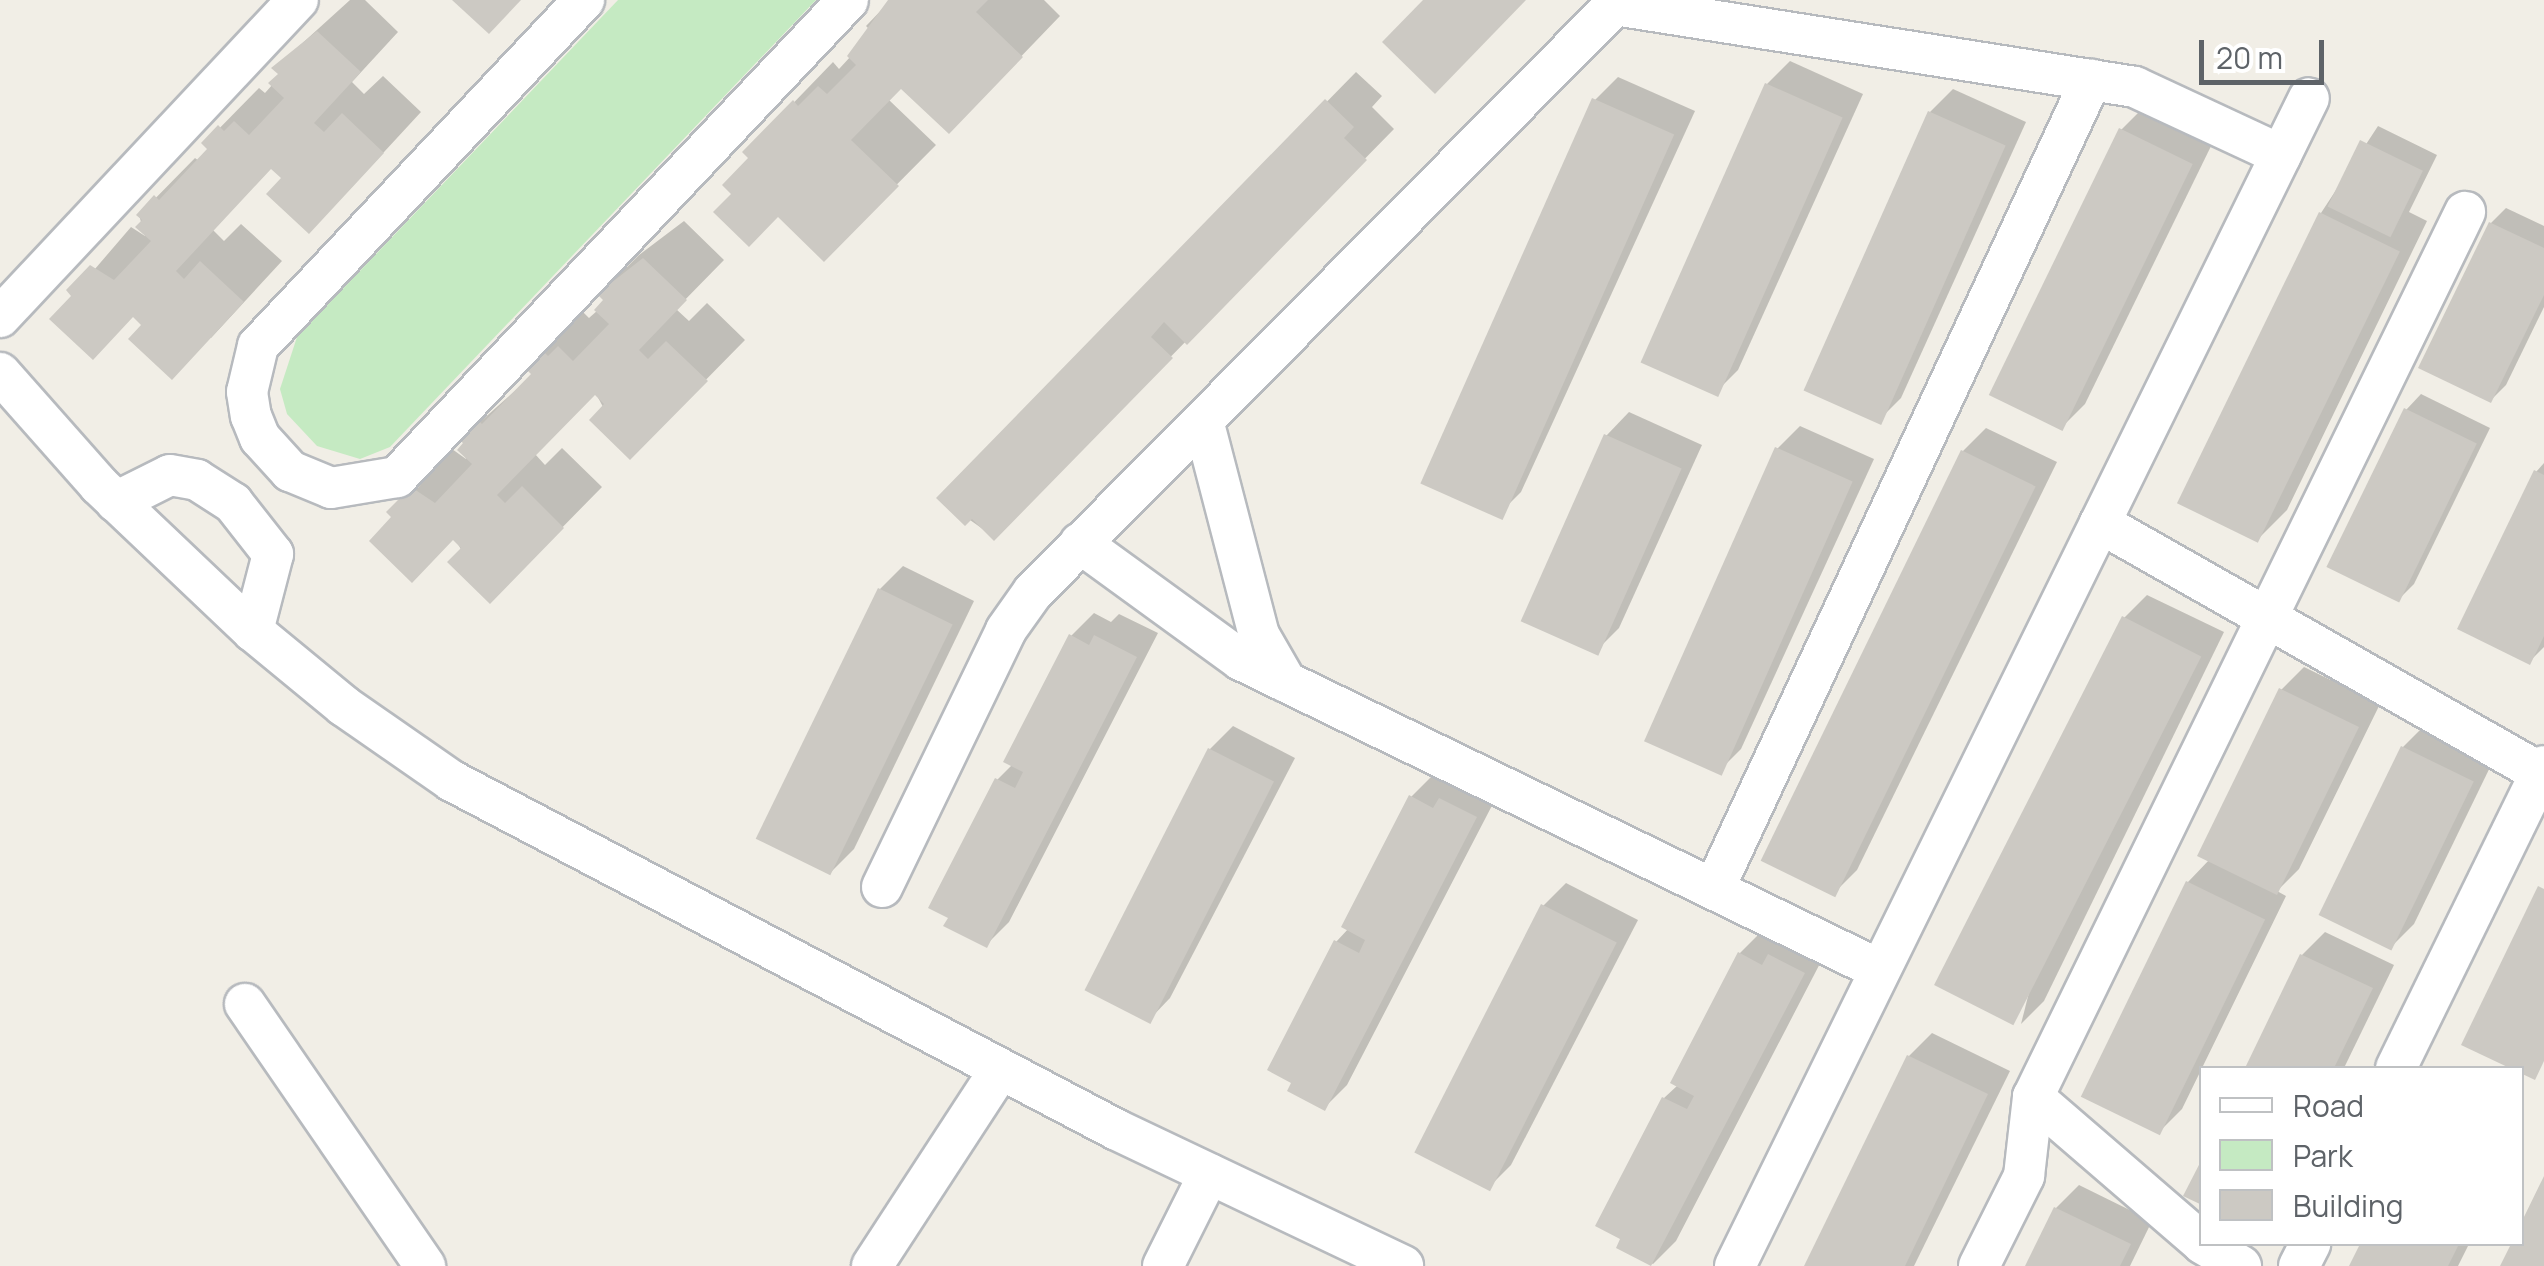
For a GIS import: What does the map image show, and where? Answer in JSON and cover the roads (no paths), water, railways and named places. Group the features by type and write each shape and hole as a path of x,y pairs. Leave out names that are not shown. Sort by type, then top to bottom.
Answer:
{"street":[{"path":"0,317 298,0"},
{"path":"584,0 258,346 247,392 251,416 273,456 290,472 331,488 397,477 848,0"},
{"path":"882,887 1006,630 1080,542 1204,424 1615,5 2135,87 2281,155"},
{"path":"1714,890 2091,80"},
{"path":"1735,1266 2309,98"},
{"path":"1979,1266 2024,1176 2033,1097 2465,212"},
{"path":"0,373 116,502 253,631 344,706 452,782 1000,1070 1403,1266"},
{"path":"1204,424 1260,635 1286,682"},
{"path":"233,503 273,456"},
{"path":"116,502 170,475 198,480 233,503 273,554 253,631"},
{"path":"2100,523 2543,771 2397,1066"},
{"path":"1080,542 1241,660 1880,970"},
{"path":"246,1004 425,1266"},
{"path":"872,1266 1000,1070"},
{"path":"2033,1097 2202,1249 2241,1266"},
{"path":"1163,1266 1208,1174"}]}
